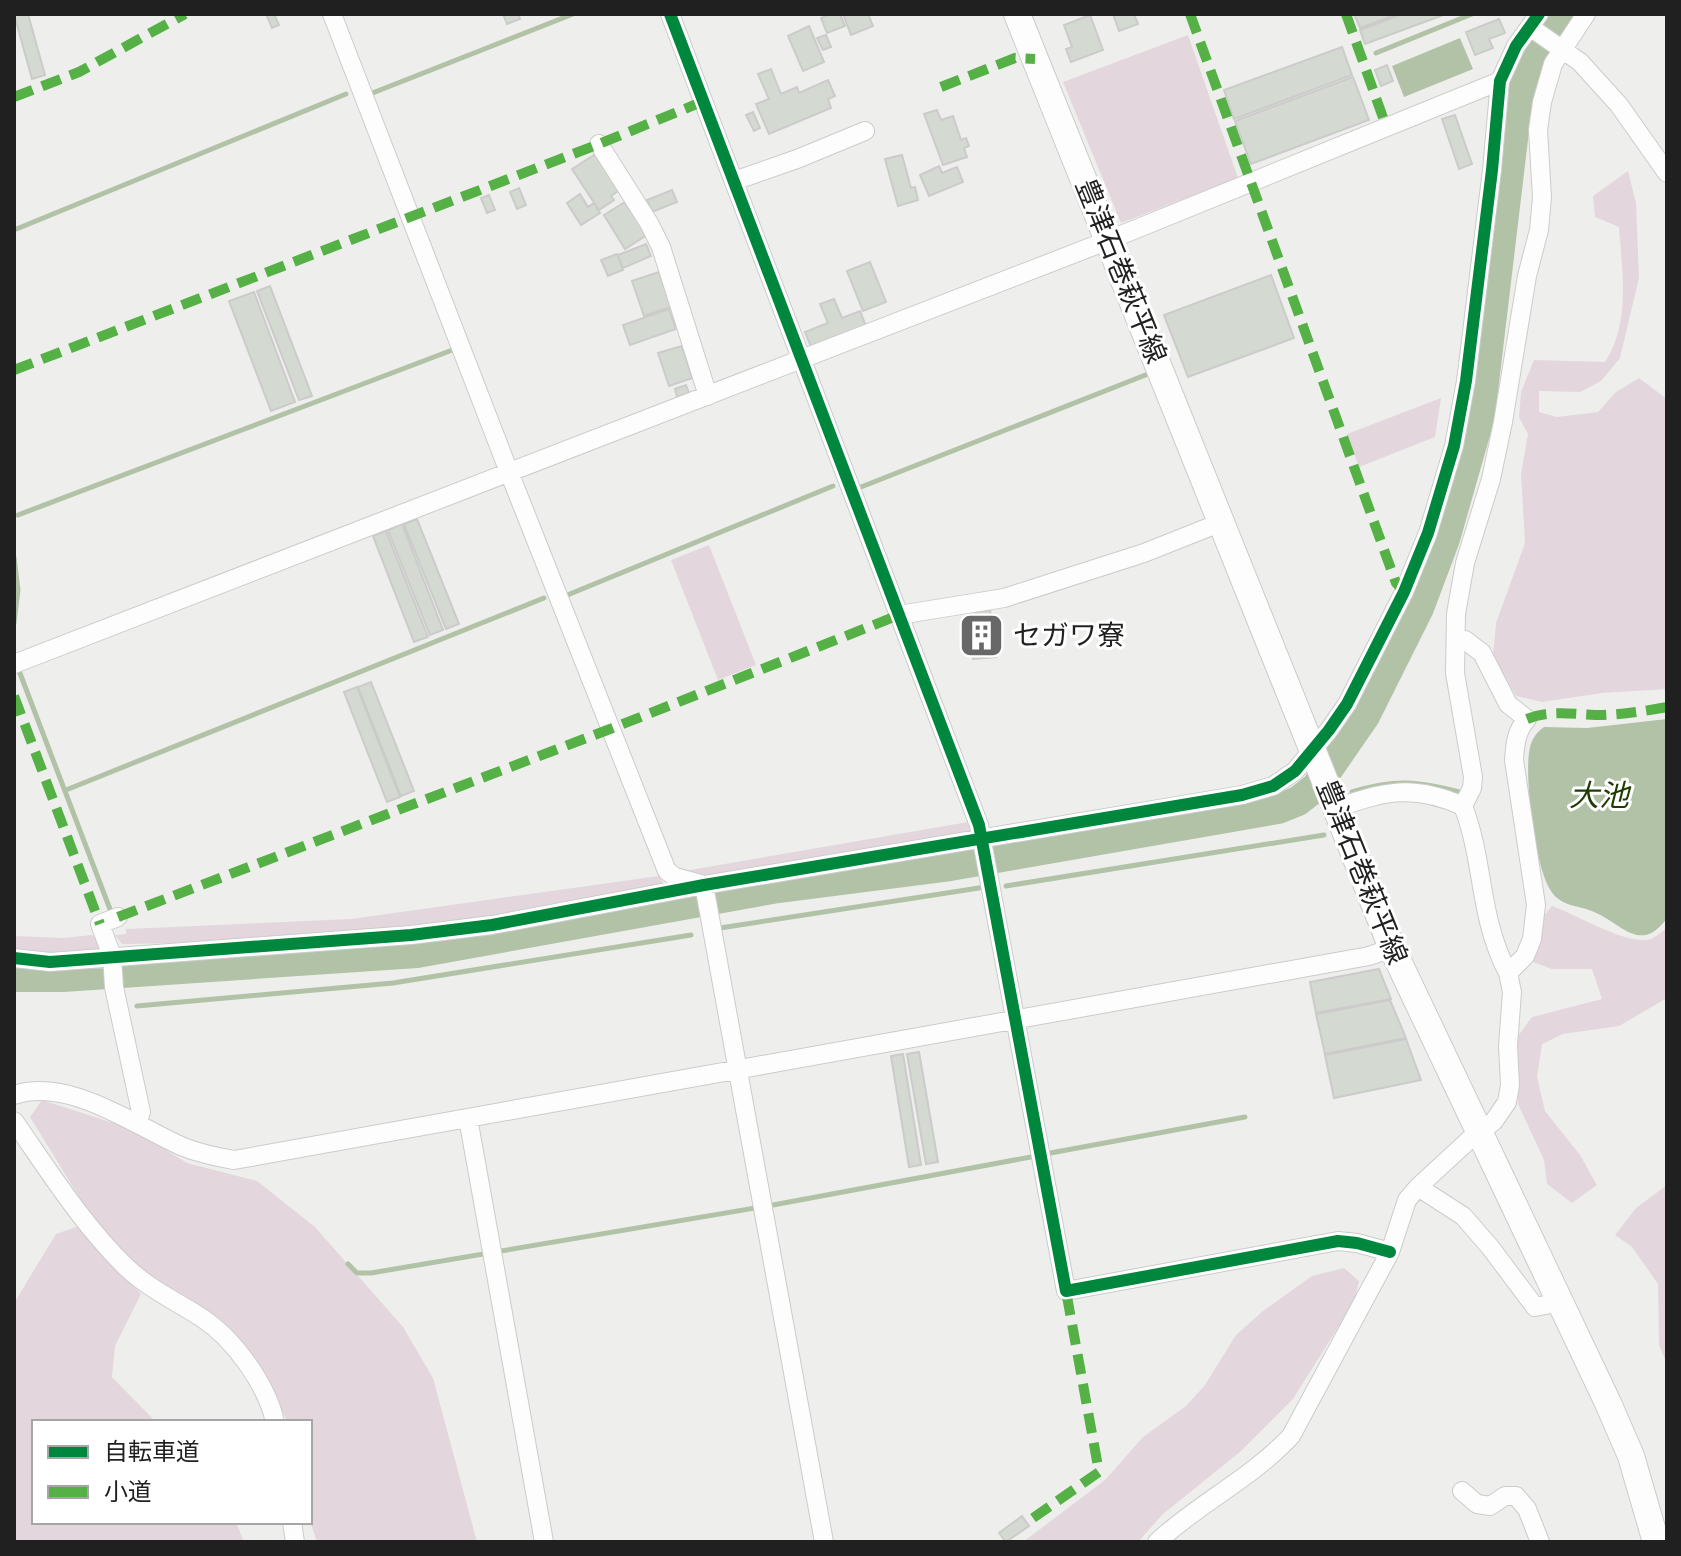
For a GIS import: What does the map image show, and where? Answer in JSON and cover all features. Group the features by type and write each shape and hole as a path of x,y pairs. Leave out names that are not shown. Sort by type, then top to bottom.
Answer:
{"main road":[{"name":"豊津石巻萩平線","path":"1017,14 1392,948 1631,1456 1656,1542"}],"street":[{"path":"332,14 667,871 705,888"},
{"path":"670,14 982,840 1066,1291 1338,1241 1390,1252"},
{"path":"1463,806 1472,788 1473,777 1458,695 1456,614 1465,563 1497,450 1527,276 1539,230 1542,197 1538,130 1542,102 1560,46 1586,14"},
{"path":"14,958 50,962 112,959 492,925 1242,795 1273,786 1315,755 1347,704 1404,592 1428,533 1454,446 1466,381 1500,81 1516,46 1537,25 1580,62 1619,105 1667,173"},
{"path":"19,662 1109,240 1500,81"},
{"path":"734,181 865,131"},
{"path":"599,144 661,247 708,396"},
{"path":"899,615 1004,598 1144,553 1222,522"},
{"path":"1456,641 1465,640 1482,653 1508,704 1527,719 1520,726 1514,760 1536,905 1532,939 1525,956 1508,973"},
{"path":"1157,1542 1176,1524 1271,1457 1291,1436 1390,1252 1407,1200 1501,1112 1510,1085 1508,1046 1512,992 1508,973 1495,950 1486,920 1471,827 1463,806 1435,794 1416,791 1391,792 1335,806"},
{"path":"705,888 824,1542"},
{"path":"112,919 100,924 112,959 114,987 141,1112 137,1122"},
{"path":"14,1095 50,1092 110,1108 183,1147 234,1160 1369,956 1392,948"},
{"path":"468,1118 544,1542"},
{"path":"14,1121 91,1229 127,1268 158,1292 204,1319 230,1341 253,1372 274,1420"},
{"path":"1418,1187 1463,1216 1535,1307 1561,1302"},
{"path":"1462,1491 1477,1504 1490,1506 1505,1496 1516,1496 1527,1509 1540,1542"}],"shaded area":[{"path":"1188,35 1238,178 1121,223 1063,82"},
{"path":"1628,171 1636,203 1639,278 1620,358 1601,381 1580,392 1539,391 1539,412 1557,417 1598,412 1616,392 1639,378 1667,399 1667,689 1602,693 1542,702 1516,696 1493,656 1496,623 1525,543 1521,474 1528,434 1519,417 1521,392 1534,360 1605,362 1613,347 1619,330 1623,296 1619,227 1595,217 1593,196"},
{"path":"1441,398 1435,437 1359,467 1347,434"},
{"path":"709,545 756,665 718,680 671,560"},
{"path":"968,822 968,835 707,880 673,867 690,870"},
{"path":"659,876 664,884 516,914 402,929 263,939 122,944 115,935 126,934 126,929 351,919"},
{"path":"1552,906 1624,937 1651,939 1667,928 1667,998 1619,1026 1563,1034 1542,1044 1537,1077 1545,1111 1580,1155 1597,1185 1572,1203 1547,1184 1544,1160 1518,1104 1518,1036 1532,1017 1602,999 1592,969 1552,969 1530,961 1543,917"},
{"path":"92,935 100,940 101,951 52,955 14,949 14,936 63,938"},
{"path":"42,1100 132,1129 187,1163 257,1181 315,1227 403,1327 433,1378 477,1542 317,1542 311,1524 312,1420 287,1420 248,1353 193,1303 142,1270 95,1223 30,1117"},
{"path":"1667,1185 1667,1364 1659,1345 1658,1284 1632,1247 1615,1235 1636,1208"},
{"path":"79,1226 141,1294 115,1346 112,1377 154,1420 32,1420 32,1524 237,1524 244,1542 14,1542 14,1303 56,1234"},
{"path":"1344,1268 1359,1281 1354,1302 1293,1399 1240,1452 1163,1514 1138,1542 1023,1542 1105,1480 1143,1437 1186,1406 1205,1385 1236,1335 1263,1311 1312,1276"}],"water":[{"path":"1460,38 1473,69 1404,97 1392,66"},
{"name":"大池","path":"1667,719 1667,918 1658,929 1640,935 1594,912 1565,903 1551,891 1540,864 1532,824 1528,783 1530,745 1544,727 1587,728"}],"building":[{"path":"14,14 28,14 45,75 32,79"},
{"path":"266,14 274,14 279,25 272,28"},
{"path":"503,14 518,14 520,19 507,24"},
{"path":"840,14 845,26 827,33 821,18"},
{"path":"843,14 868,14 873,26 851,35"},
{"path":"1113,14 1134,14 1138,24 1119,31"},
{"path":"1354,14 1397,14 1360,28"},
{"path":"1402,14 1446,14 1365,44 1360,30"},
{"path":"1090,15 1103,50 1071,62 1066,49 1072,47 1064,25"},
{"path":"1499,19 1505,33 1489,39 1493,48 1475,55 1466,32"},
{"path":"809,26 824,62 803,71 788,36"},
{"path":"826,35 831,47 823,50 817,38"},
{"path":"1342,47 1352,75 1234,119 1224,90"},
{"path":"1387,65 1393,81 1381,86 1375,70"},
{"path":"771,69 781,94 797,87 799,93 828,80 835,96 828,99 831,108 769,134 756,104 769,99 758,74"},
{"path":"1353,77 1369,120 1251,164 1235,121"},
{"path":"937,110 941,120 953,116 961,140 966,138 969,146 964,148 967,157 943,165 924,114"},
{"path":"753,112 760,128 754,131 746,115"},
{"path":"1455,115 1472,164 1459,169 1442,119"},
{"path":"597,153 621,189 611,196 614,200 599,210 572,169"},
{"path":"902,155 911,188 915,187 918,200 898,206 885,159"},
{"path":"939,166 942,173 957,167 963,182 929,196 920,175"},
{"path":"519,188 526,205 517,209 510,192"},
{"path":"672,190 677,202 652,212 647,200"},
{"path":"580,194 588,207 594,203 600,213 581,225 567,203"},
{"path":"489,195 495,210 487,213 481,198"},
{"path":"625,202 647,235 625,249 604,215"},
{"path":"646,244 651,256 623,268 618,255"},
{"path":"617,254 623,270 608,276 601,260"},
{"path":"870,262 886,302 863,311 847,271"},
{"path":"659,272 671,307 644,316 632,281"},
{"path":"1271,275 1294,338 1188,377 1164,315"},
{"path":"270,286 312,396 299,400 257,291"},
{"path":"254,292 295,402 271,411 229,301"},
{"path":"834,299 842,318 860,311 866,326 811,347 805,332 828,323 820,304"},
{"path":"669,309 676,329 630,345 623,325"},
{"path":"682,346 692,378 669,386 658,353"},
{"path":"686,385 689,393 677,397 675,389"},
{"path":"417,519 459,624 446,629 404,524"},
{"path":"402,524 443,630 430,635 388,530"},
{"path":"386,531 428,637 414,642 373,536"},
{"name":"セガワ寮","path":"990,610 996,657 973,659 968,613"},
{"path":"371,682 414,791 401,796 358,687"},
{"path":"357,687 400,797 387,802 344,692"},
{"path":"1379,969 1391,999 1316,1013 1310,982"},
{"path":"1390,1000 1406,1038 1325,1054 1316,1014"},
{"path":"1406,1039 1421,1080 1334,1098 1325,1055"},
{"path":"919,1052 938,1162 926,1164 907,1054"},
{"path":"903,1054 921,1165 909,1167 891,1056"},
{"path":"1022,1516 1029,1526 1006,1542 999,1533"}],"waterway":[{"path":"370,94 573,14"},
{"path":"1376,53 1472,14"},
{"path":"14,977 63,977 417,953 778,888 950,866 1278,809 1298,801 1316,787 1365,716 1419,608 1445,539 1480,416 1518,97 1533,62 1563,14"},
{"path":"14,230 346,94"},
{"path":"18,515 455,349"},
{"path":"861,487 1148,374"},
{"path":"565,596 833,486"},
{"path":"14,557 18,590 14,623"},
{"path":"66,790 544,598"},
{"path":"18,668 113,917"},
{"path":"1352,792 1406,783 1459,792"},
{"path":"1006,886 1324,835"},
{"path":"720,928 979,888"},
{"path":"137,1006 393,983 691,935"},
{"path":"1045,1154 1245,1117"},
{"path":"348,1264 357,1273 371,1273 773,1205 1036,1156"}],"marked path":[{"path":"14,97 79,72 185,14"},
{"path":"1190,14 1396,583 1404,592"},
{"path":"1346,14 1386,126"},
{"path":"941,87 1015,58 1035,59"},
{"path":"14,370 704,101"},
{"path":"118,917 899,615"},
{"path":"14,696 100,924"},
{"path":"1527,719 1555,713 1603,715 1667,707"},
{"path":"1033,1518 1099,1472 1066,1291"}],"cycle path":[{"path":"670,14 979,825 1066,1291 1338,1241 1390,1252"},
{"path":"14,958 50,962 411,935 492,925 704,885 1242,795 1273,786 1295,771 1347,704 1404,592 1428,533 1454,446 1466,381 1500,81 1516,46 1539,14"}],"place":[{"name":"セガワ寮","path":"982,635"}]}
